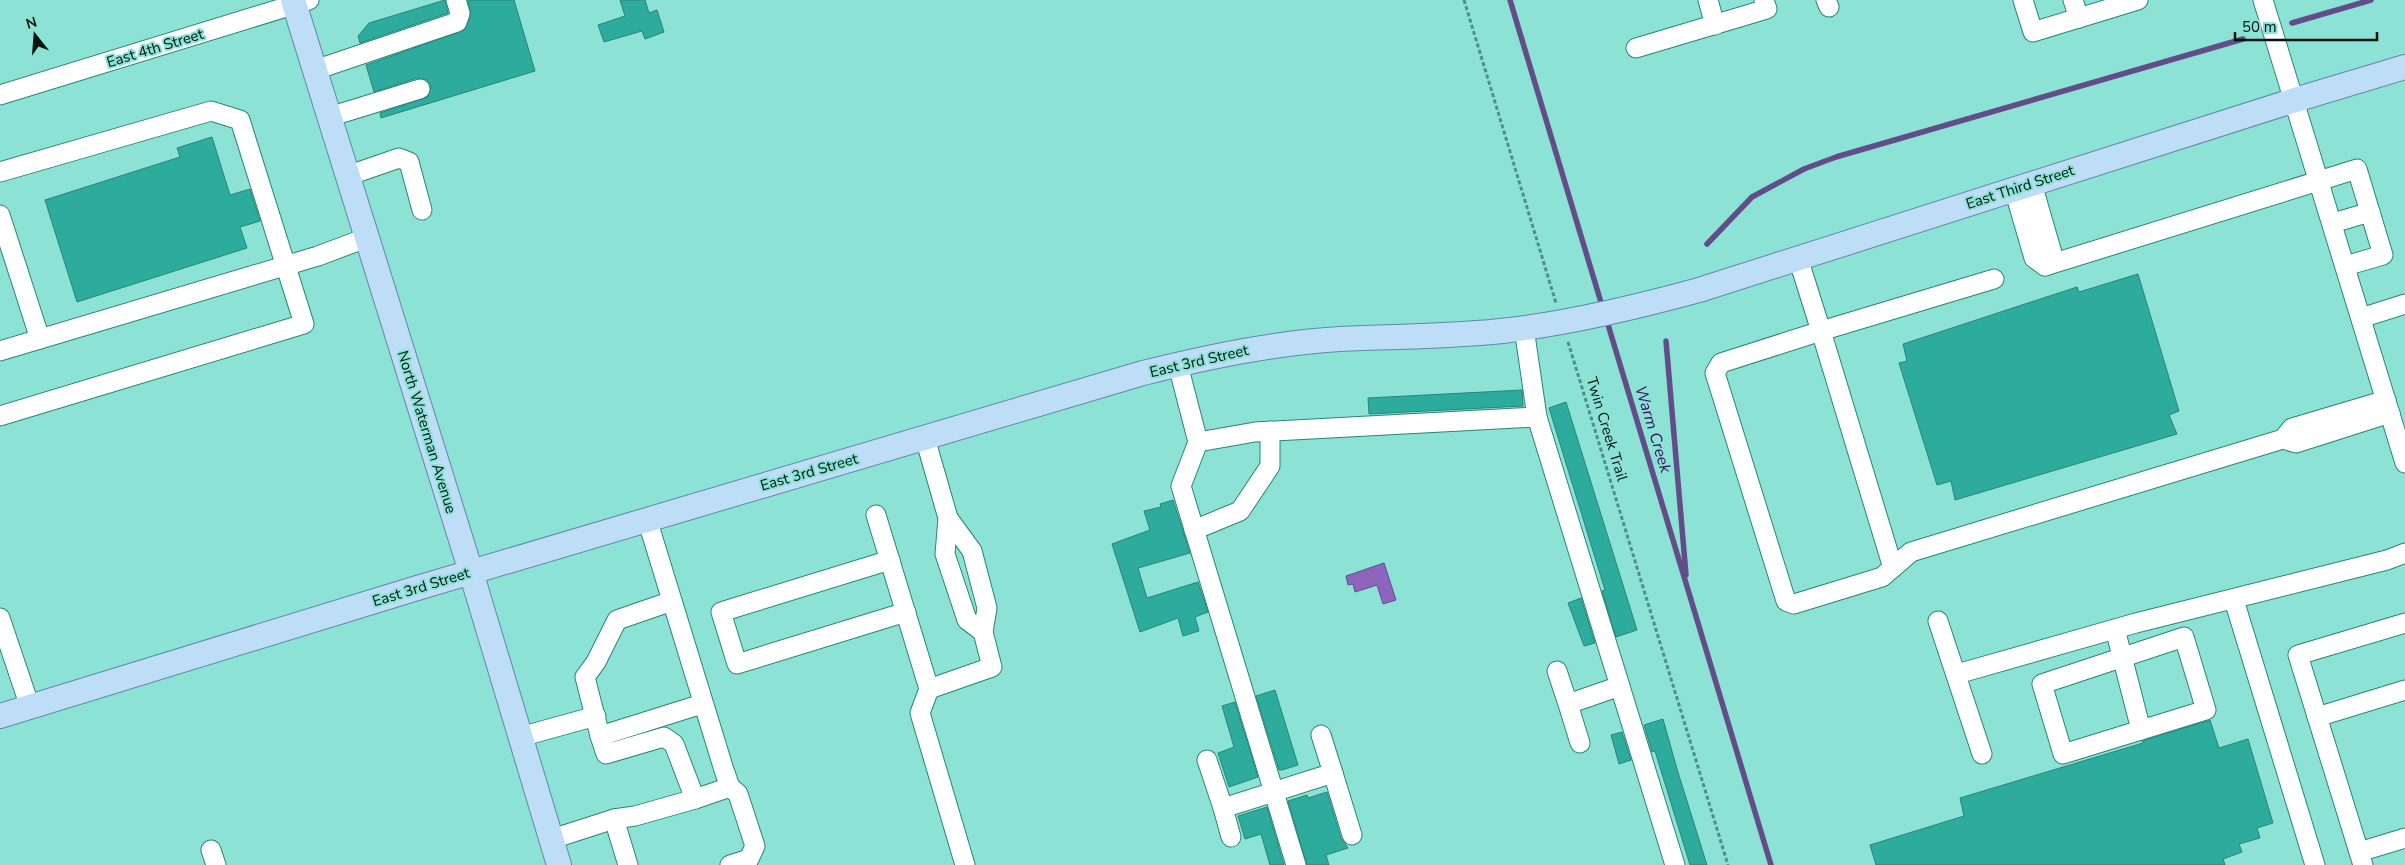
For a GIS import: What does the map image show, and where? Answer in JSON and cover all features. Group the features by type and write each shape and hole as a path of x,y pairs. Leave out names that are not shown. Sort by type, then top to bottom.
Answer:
{"main road":[{"name":"North Waterman Avenue","path":"299,1 314,70 471,572 552,840 556,864"},
{"name":"East Third Street","path":"1635,307 1699,290 2295,100 2405,67"},
{"name":"East 3rd Street","path":"0,716 647,519 1178,364 1272,345 1524,328 1635,307"}],"street":[{"path":"314,70 457,22 460,13 456,0"},
{"path":"1708,0 1716,25"},
{"path":"1636,48 1767,9 1764,0"},
{"path":"2024,0 2033,32 2138,0"},
{"path":"2073,0 2079,18"},
{"path":"2263,0 2333,223 2405,463"},
{"name":"East 4th Street","path":"0,95 299,1"},
{"path":"329,117 420,89"},
{"path":"0,172 211,111 240,120 304,324 0,416"},
{"path":"347,176 399,158 409,162 422,210"},
{"path":"2023,187 2034,258 2045,266 2357,169 2382,255 2346,266"},
{"path":"2333,223 2370,212"},
{"path":"0,215 40,339"},
{"path":"0,351 285,265 366,238"},
{"path":"1798,258 1893,568"},
{"path":"1994,279 1721,363 1715,373 1786,601 1794,604 1882,577 1911,552 2283,439 2292,428 2388,406"},
{"path":"2361,318 2405,304"},
{"path":"1524,328 1537,417 1675,865"},
{"path":"1178,364 1198,442 1181,486 1296,865"},
{"path":"1198,442 1255,432 1537,417"},
{"path":"1194,530 1240,511 1270,466 1270,431"},
{"path":"925,438 948,518 972,551 987,608 983,632 992,667 929,689"},
{"path":"876,515 929,689 920,713 964,865"},
{"path":"948,518 945,554 968,620 983,632"},
{"path":"647,519 702,704 730,787 738,794 755,846 749,859 730,865"},
{"path":"1956,674 2115,629 2387,560 2405,553"},
{"path":"890,560 721,612 723,621 737,664 906,612"},
{"path":"2234,600 2315,865"},
{"path":"672,601 617,620 596,662 585,677 606,754 664,737 674,744 695,799"},
{"path":"0,618 30,707"},
{"path":"1938,621 1982,754"},
{"path":"2405,623 2298,655 2361,859 2405,838"},
{"path":"2115,629 2141,730"},
{"path":"2184,637 2206,710 2062,754 2042,684 2122,657 2184,637"},
{"path":"1557,671 1580,743"},
{"path":"1568,704 1620,686"},
{"path":"2318,717 2405,690"},
{"path":"600,736 702,704"},
{"path":"520,737 596,716"},
{"path":"1321,735 1352,835"},
{"path":"1207,760 1231,837"},
{"path":"1223,808 1333,773"},
{"path":"552,840 614,819 635,816 730,787"},
{"path":"614,819 628,865"}],"path":[{"name":"Twin Creek Trail","path":"1464,0 1569,321 1728,865"}],"shaded area":[{"path":"1384,563 1396,600 1383,604 1377,585 1355,592 1353,584 1348,585 1346,576"}],"building":[{"path":"445,0 448,13 360,43 358,36 369,23"},
{"path":"468,0 514,0 535,71 381,118 380,113 428,97 431,86 427,80 417,78 374,92 366,65 465,30 471,16"},
{"path":"620,0 645,0 649,13 657,10 664,32 645,39 642,31 604,42 598,25 625,16"},
{"path":"212,137 230,195 250,189 260,221 240,227 247,248 77,302 45,200 180,157 177,148"},
{"path":"2138,274 2179,411 2169,415 2177,434 1955,500 1951,481 1937,485 1899,363 1907,361 1903,344 2077,287 2079,292"},
{"path":"1522,390 1523,406 1369,414 1368,398"},
{"path":"1566,402 1637,630 1616,637 1602,591 1605,590 1549,408"},
{"path":"1173,500 1190,553 1138,568 1147,598 1198,582 1208,612 1195,617 1199,631 1183,636 1178,618 1140,632 1112,544 1150,530 1144,511 1161,507 1160,504"},
{"path":"1581,598 1595,643 1584,646 1568,603"},
{"path":"1275,690 1298,765 1282,770 1279,770 1256,696"},
{"path":"1235,702 1258,777 1229,787 1218,753 1234,747 1222,706"},
{"path":"1663,719 1707,865 1690,865 1655,751 1652,752 1644,725"},
{"path":"2210,720 2219,748 2248,739 2273,823 2257,828 2260,838 2239,844 2242,852 2223,859 2225,865 1876,865 1870,845 1964,816 1960,798 2143,743 2142,741"},
{"path":"1622,732 1631,760 1619,764 1611,735"},
{"path":"1327,792 1341,838 1348,848 1326,855 1329,865 1307,865 1288,801 1307,795 1308,798"},
{"path":"1267,807 1284,865 1270,865 1261,834 1245,839 1238,816"}],"waterway":[{"name":"Warm Creek","path":"1510,0 1603,309"},
{"path":"2292,23 2371,0"},
{"path":"1707,244 1752,197 1804,169 1836,157 2243,39"},
{"name":"Warm Creek","path":"1606,318 1771,865"},
{"path":"1666,341 1686,575"}]}
